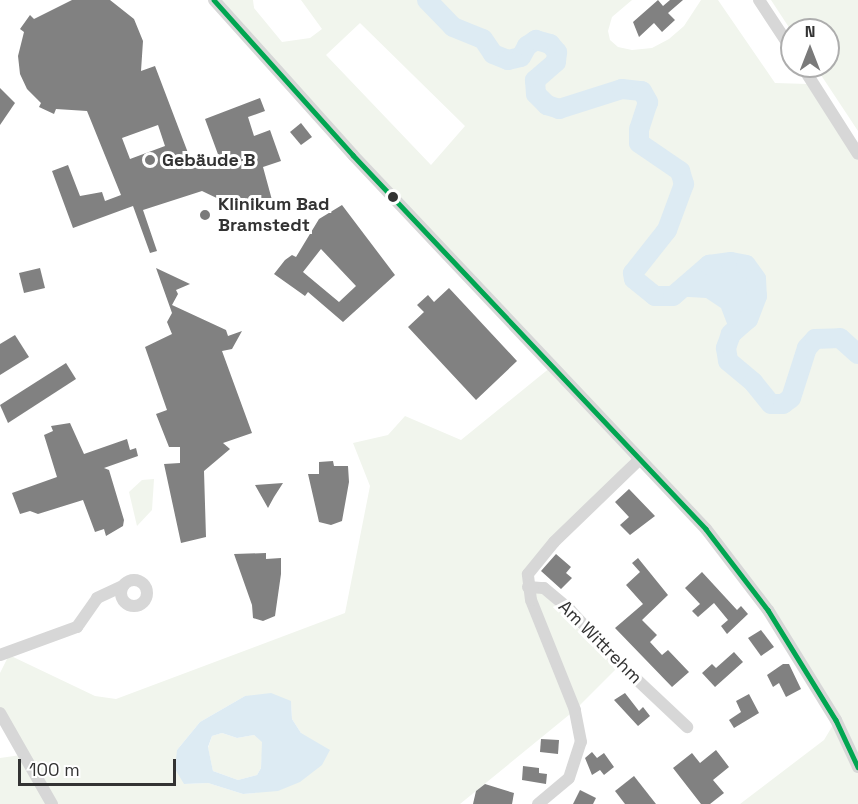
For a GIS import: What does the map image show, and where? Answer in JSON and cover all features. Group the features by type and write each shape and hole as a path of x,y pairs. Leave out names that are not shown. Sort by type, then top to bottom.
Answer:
{"street":[{"path":"214,0 345,147 706,529 768,610 836,720 858,767"},
{"path":"759,0 780,32"},
{"path":"810,78 858,154"},
{"path":"538,804 569,778 581,742 575,710 528,586 528,574 535,563 639,460"},
{"path":"0,656 77,627 98,598 123,586"},
{"name":"Am Wittrehm","path":"528,586 544,588 570,610 616,660 687,727"},
{"path":"0,713 52,804"}],"shaded area":[{"path":"214,0 253,0 254,8 282,42 310,38 322,29 301,0 632,0 612,17 608,31 610,40 618,47 632,50 652,48 669,39 684,26 701,0 718,0 775,83 808,84 858,160 858,804 740,804 824,740 836,720 706,529 633,457 523,573 617,668 575,710 460,804 0,804 0,758 21,755 0,716 0,673 9,655 95,696 116,699 345,613 370,486 353,443 388,435 405,416 461,440 551,367","holes":["360,23 465,126 431,165 326,55","245,696 291,702 292,719 301,733 256,793 243,794 208,783 184,784 177,750 200,722"]},
{"path":"771,0 858,0 858,131 823,78 840,78 840,18 783,18"},
{"path":"731,262 746,265 756,279 757,296 748,319 731,334 721,308 706,298 673,296 709,265"},
{"path":"154,479 152,510 137,526 129,492 142,480"},
{"path":"271,693 291,701 292,719 301,733 330,750 322,765 300,782 278,791 243,794 208,783 184,784 175,769 177,750 200,722 245,696","holes":["222,733 237,738 254,735 262,742 261,768 257,775 238,780 213,771 208,747 212,736"]},
{"path":"222,733 237,738 254,735 263,742 261,768 257,775 238,780 213,771 208,748 212,736"}],"building":[{"path":"72,0 110,0 134,19 143,41 141,71 155,66 193,166 219,157 205,119 260,98 265,111 248,117 254,136 270,130 281,161 263,167 272,200 248,213 202,191 143,210 157,251 150,253 133,206 73,228 52,171 68,165 80,196 102,192 105,201 121,195 87,111 56,109 54,114 39,107 41,103 27,89 20,74 18,56 24,32 20,29 30,15 34,19","holes":["158,125 165,146 130,159 122,138"]},
{"path":"658,0 663,6 670,0 683,0 668,13 675,20 662,32 654,23 639,37 633,22"},
{"path":"0,88 15,103 0,125"},
{"path":"301,123 312,137 301,145 290,132"},
{"path":"342,205 395,275 343,322 308,292 305,296 274,274 285,260 292,255 296,257 319,219","holes":["321,249 356,286 339,302 303,272"]},
{"path":"40,268 45,288 24,293 19,273"},
{"path":"156,268 190,284 176,290 178,294 172,305 226,330 228,336 242,331 232,349 222,351 252,433 223,443 230,449 204,471 206,537 181,543 164,464 180,463 180,447 169,447 156,414 167,410 145,347 172,334 167,322 172,313"},
{"path":"449,288 517,361 476,400 408,327 424,312 417,305 428,295 434,302"},
{"path":"15,335 29,357 0,375 0,344"},
{"path":"66,363 76,379 8,423 0,405"},
{"path":"70,423 84,454 127,439 130,450 136,448 138,456 104,468 109,470 124,520 123,526 106,536 104,529 95,532 83,500 38,514 30,511 20,514 12,493 57,477 44,435 53,431 51,426"},
{"path":"333,461 334,466 348,466 349,482 342,521 331,525 319,522 308,474 319,474 319,462"},
{"path":"283,483 274,497 268,508 255,485"},
{"path":"629,489 655,516 630,535 620,525 629,517 615,502"},
{"path":"266,553 266,559 281,558 281,574 275,616 263,621 253,618 252,605 234,554"},
{"path":"556,554 571,567 566,573 572,578 561,589 541,571"},
{"path":"638,558 668,595 642,620 657,635 650,642 662,655 668,650 689,672 672,687 615,628 643,604 626,585 640,572 632,563"},
{"path":"702,572 737,610 741,606 748,614 727,634 721,626 728,620 714,603 698,617 692,611 700,604 685,588"},
{"path":"761,630 774,647 761,656 748,638"},
{"path":"734,652 743,662 715,687 702,673 712,664 716,668"},
{"path":"783,664 789,664 801,689 786,697 779,683 773,687 767,675"},
{"path":"625,693 639,711 643,707 650,716 638,726 614,700"},
{"path":"749,694 759,713 734,728 729,720 741,712 736,701"},
{"path":"541,739 559,740 558,754 540,752"},
{"path":"716,750 729,767 713,780 724,793 710,804 701,804 673,768 692,753 700,763"},
{"path":"592,752 597,758 604,753 614,767 604,775 600,770 592,775 585,758"},
{"path":"523,766 539,768 539,773 547,774 546,784 522,780"},
{"path":"634,776 656,804 625,804 615,791"},
{"path":"485,784 514,793 512,804 473,804 476,791"},
{"path":"580,790 596,798 593,804 573,804"}],"waterway":[{"path":"427,0 453,27 483,39 493,54 508,60 521,57 527,46 536,40 550,44 557,52 556,62 535,80 536,94 547,105 559,109 622,89 642,91 648,102 639,129 639,143 680,171 684,184 667,230 633,273 634,279 655,296 673,296 709,265 731,262 746,265 756,279 757,296 748,319 731,334 726,348 728,361 753,382 771,404 783,404 791,398 807,348 815,339 840,338 858,354"}],"transit line":[{"path":"214,0 353,155 706,529 768,610 836,720 858,767"}],"place":[{"name":"Gebäude B","path":"150,160"},
{"name":"Klinikum Bad Bramstedt","path":"205,215"}]}
